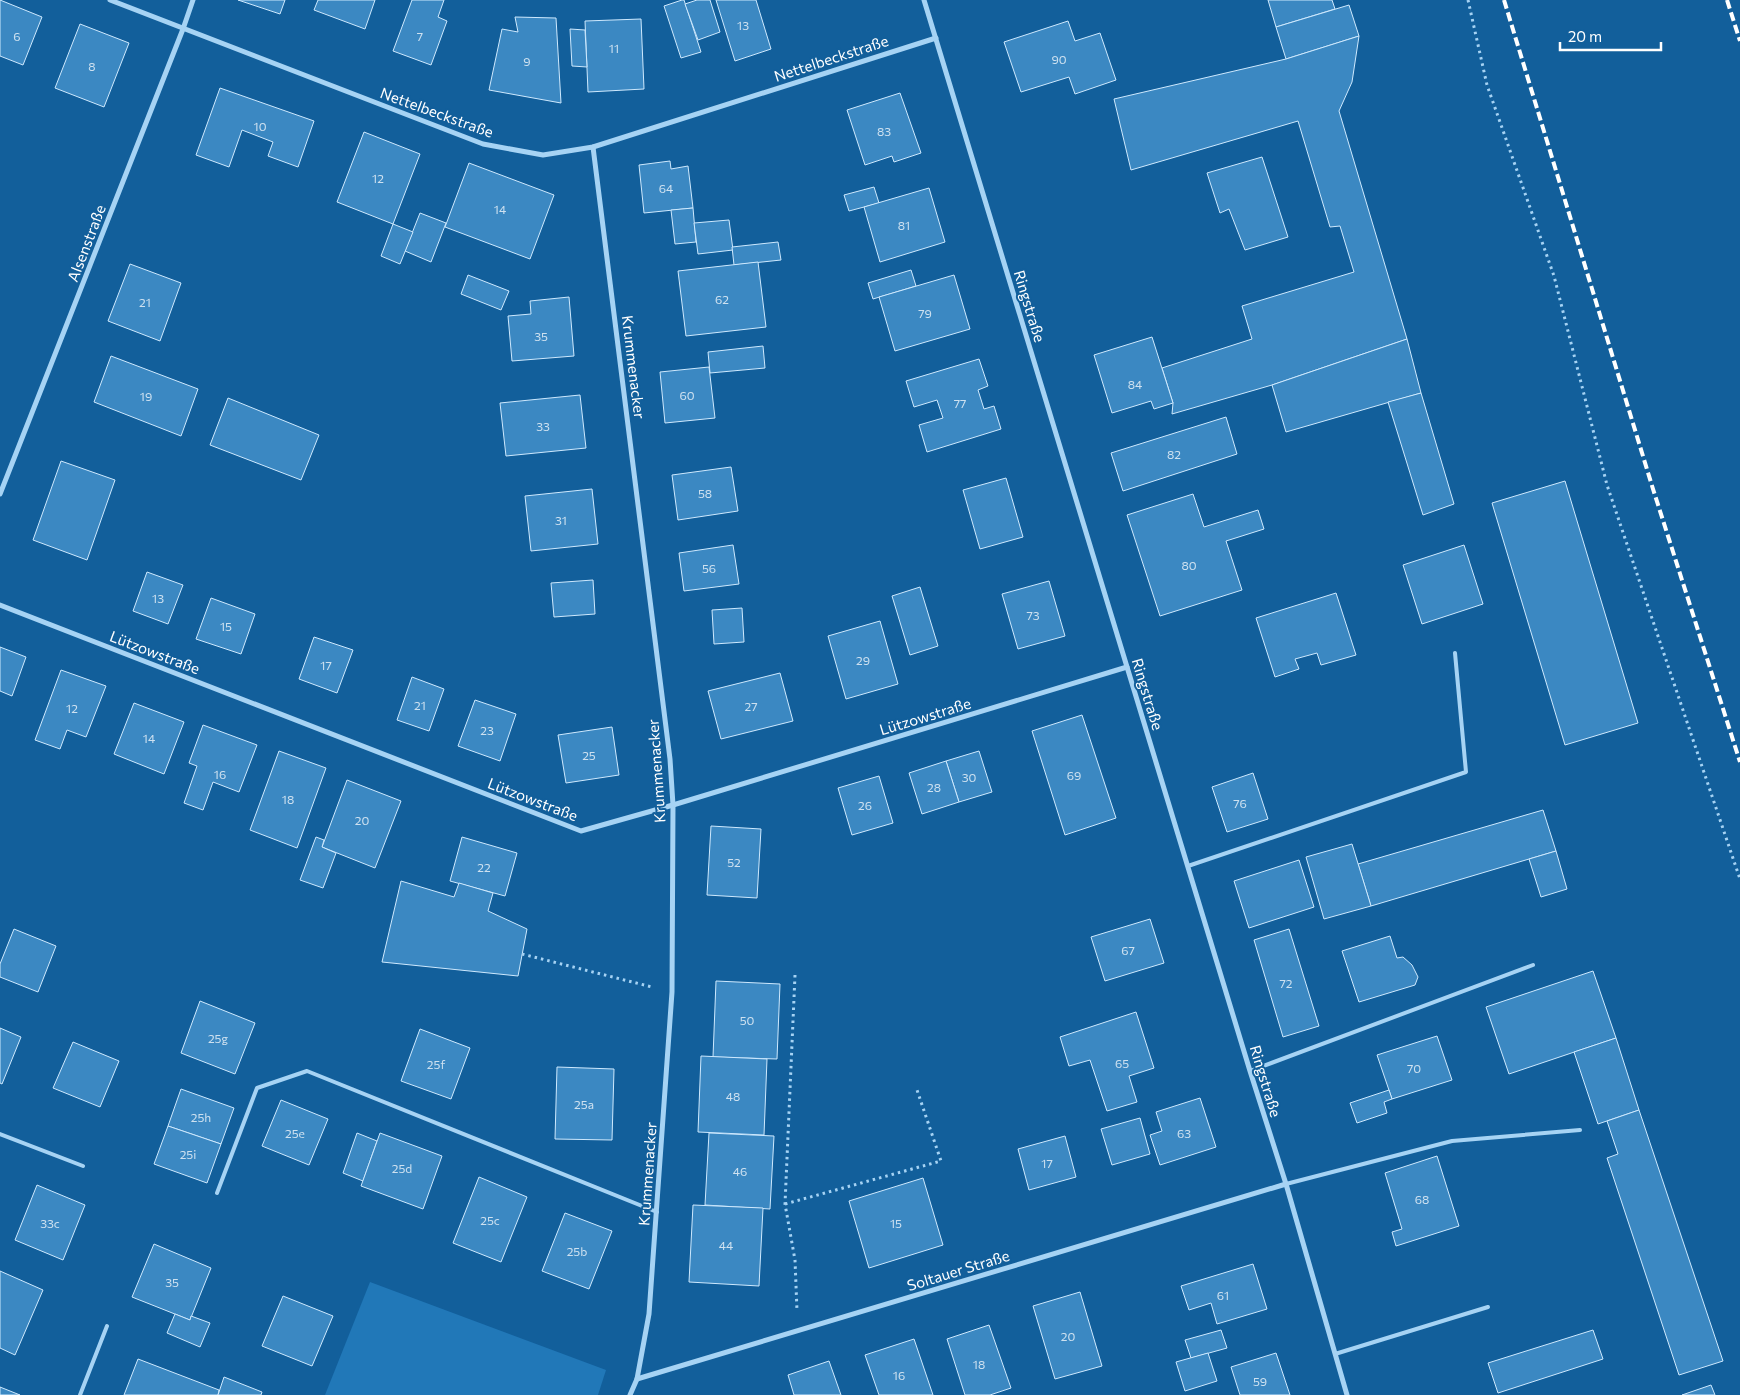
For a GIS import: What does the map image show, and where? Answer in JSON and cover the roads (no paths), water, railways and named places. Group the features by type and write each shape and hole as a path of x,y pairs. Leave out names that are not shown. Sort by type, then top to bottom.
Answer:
{"street":[{"name":"Nettelbeckstraße","path":"110,0 483,144 543,155 593,147 936,38"},
{"name":"Alsenstraße","path":"0,494 193,0"},
{"name":"Ringstraße","path":"924,0 1286,1184 1347,1395"},
{"name":"Krummenacker","path":"593,147 670,759 673,805 672,992 657,1212 649,1314 637,1379 630,1395"},
{"name":"Lützowstraße","path":"0,604 581,832 1127,667"},
{"name":"Soltauer Straße","path":"637,1379 1286,1184"}],"lane":[{"path":"1188,866 1466,772 1455,653"},
{"path":"1250,1071 1533,965"},
{"path":"217,1193 258,1088 307,1071 657,1212"},
{"path":"1286,1184 1452,1141 1580,1130"},
{"path":"0,1134 83,1166"},
{"path":"1335,1354 1488,1307"},
{"path":"80,1395 106,1326"}],"railway":[{"path":"1504,0 1653,489 1740,762"},
{"path":"1727,0 1740,41"}]}
